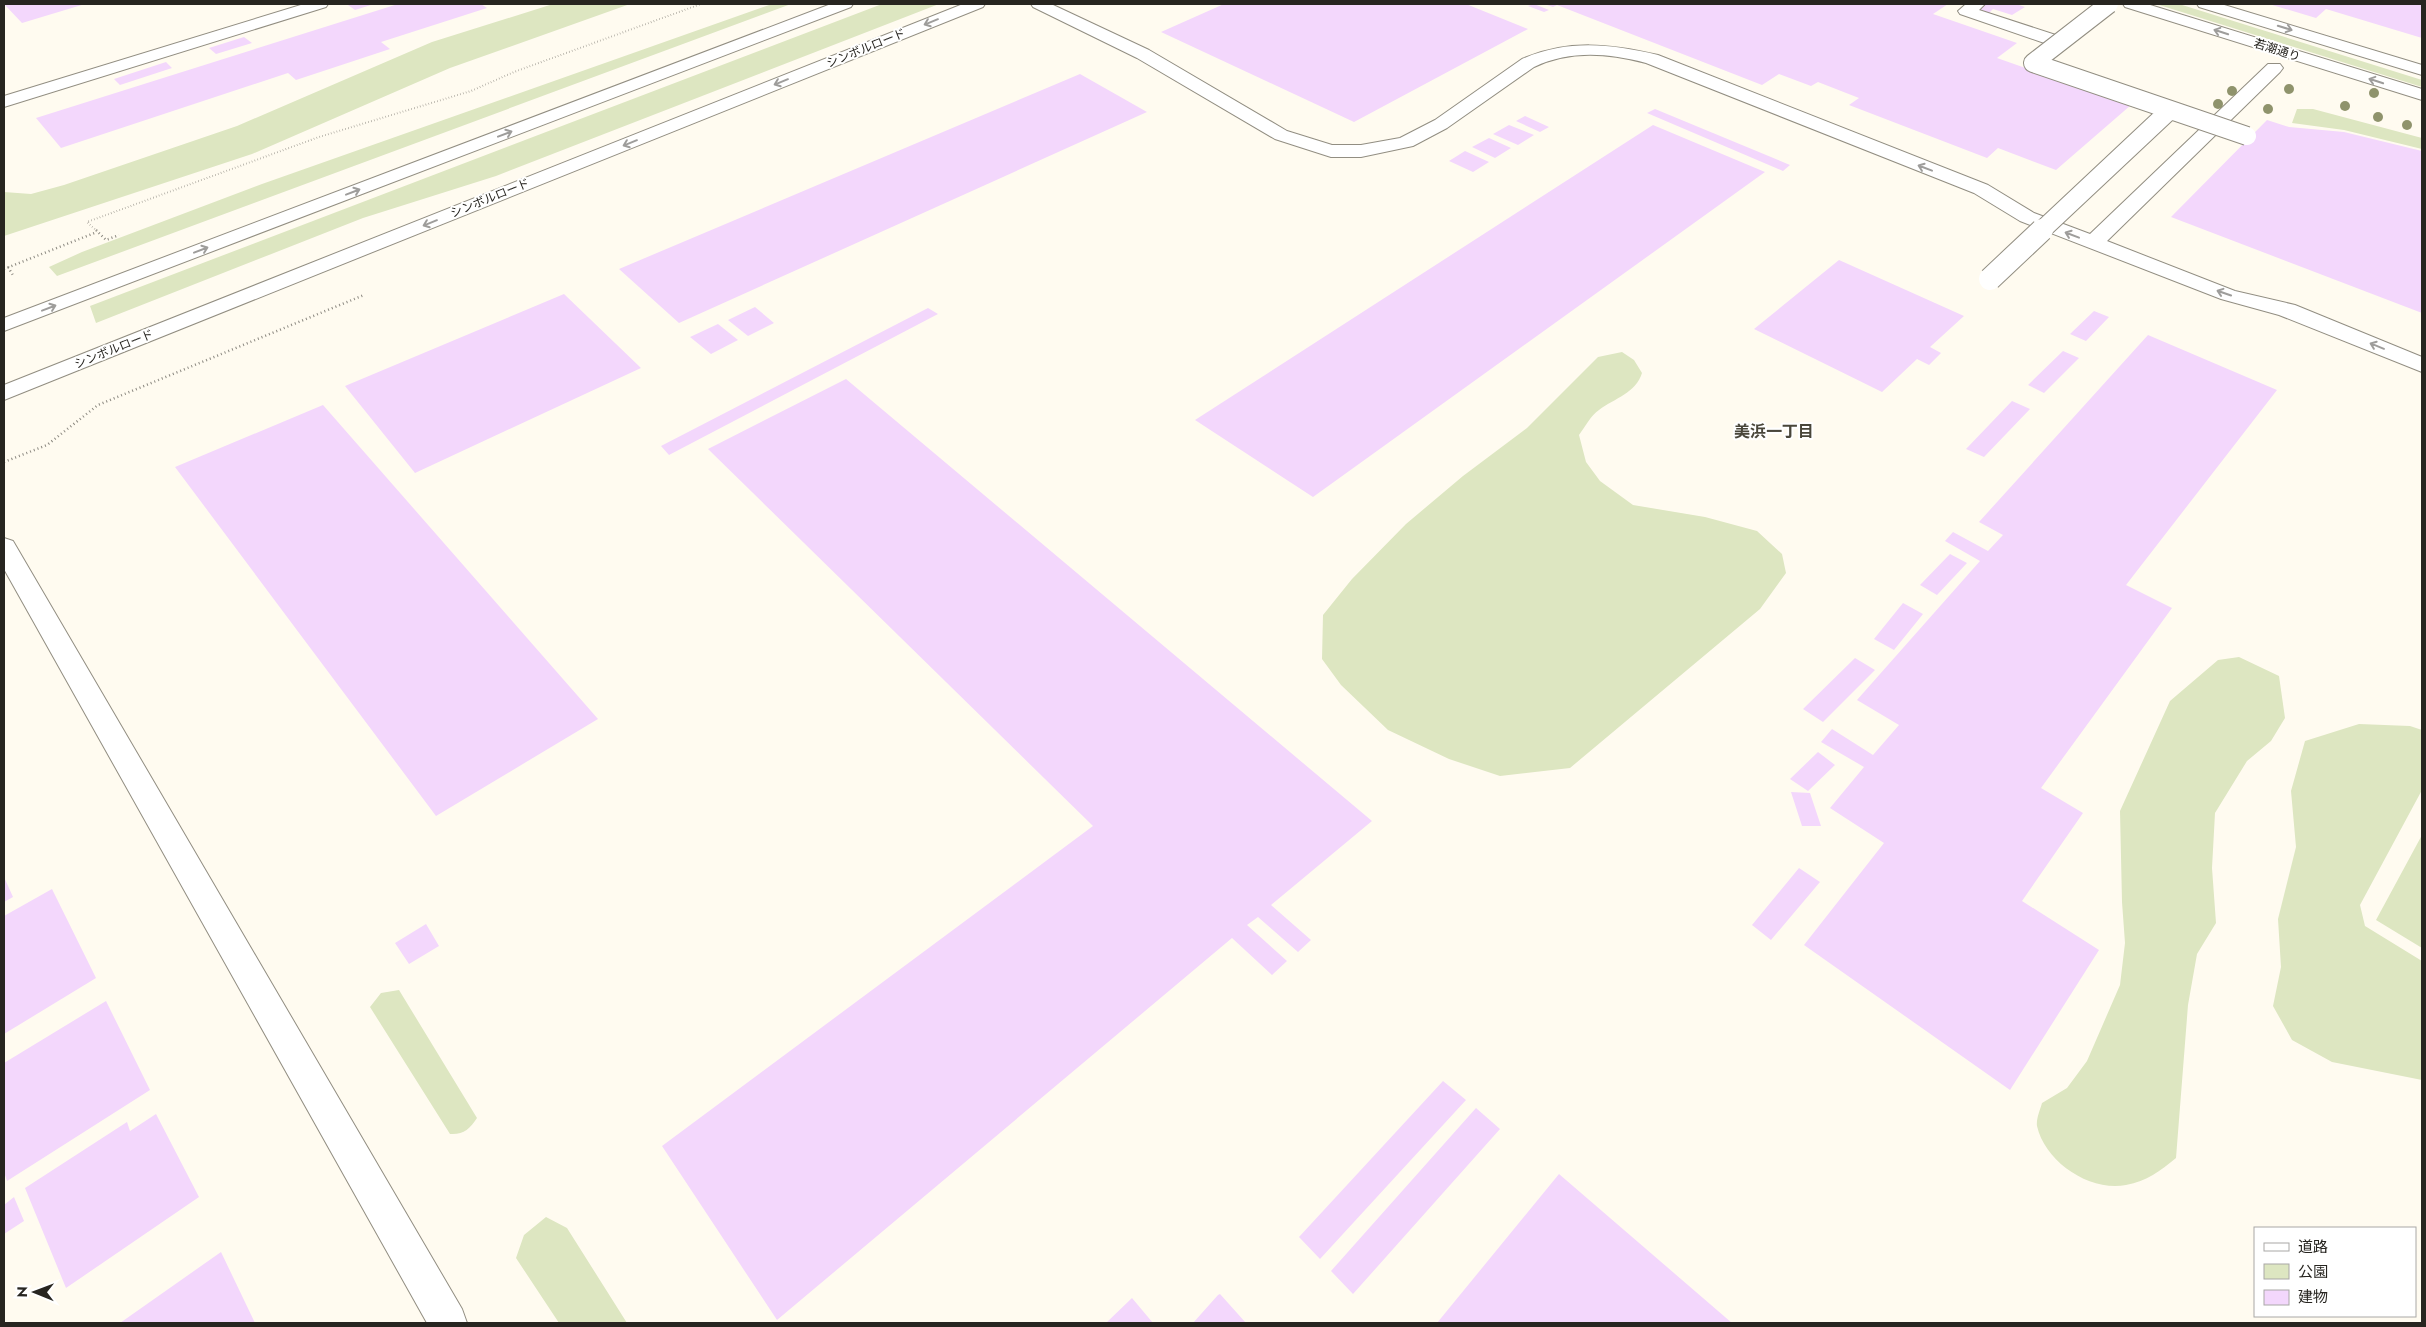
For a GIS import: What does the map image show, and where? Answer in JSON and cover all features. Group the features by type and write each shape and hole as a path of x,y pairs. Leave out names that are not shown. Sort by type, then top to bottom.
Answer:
{"street":[{"path":"4,102 320,4"},
{"path":"4,325 845,4"},
{"name":"シンボルロード","path":"4,393 977,4"},
{"path":"1039,4 1143,54 1281,135 1331,151 1361,151 1406,142 1441,124 1528,63 1543,55 1569,50 1600,48 1630,53 1652,59 1981,190 2027,217 2228,295 2287,310 2422,365"},
{"path":"1977,4 1966,11 2059,42"},
{"path":"2109,4 2033,63 2247,136"},
{"name":"若潮通り","path":"2131,4 2422,96"},
{"name":"若潮通り","path":"2205,4 2422,70"},
{"path":"2093,243 2274,68"},
{"path":"1990,278 2170,110"},
{"path":"4,547 448,1323"}],"path":[{"path":"124,233 106,240 87,222 319,137 471,90 514,72 701,4"},
{"path":"4,269 97,232"}],"green space":[{"path":"553,4 630,4 450,68 252,154 4,236 4,192 31,194 64,185 237,126 432,42"},
{"path":"772,4 791,4 57,276 49,267 82,252 262,184"},
{"path":"882,4 939,4 496,176 363,218 96,323 90,306"},
{"path":"2156,4 2179,4 2422,80 2422,87"},
{"path":"2297,109 2313,109 2422,138 2422,149 2344,130 2292,123"},
{"path":"1622,352 1634,360 1642,373 1639,380 1630,390 1596,412 1579,435 1586,462 1600,481 1633,505 1705,517 1757,531 1782,554 1786,573 1760,609 1570,768 1500,776 1449,759 1388,730 1341,685 1322,659 1323,615 1352,579 1406,524 1463,476 1527,428 1598,357"},
{"path":"2239,657 2279,676 2285,718 2271,741 2247,761 2215,813 2212,868 2216,923 2197,954 2188,1005 2176,1158 2153,1175 2134,1183 2112,1186 2098,1184 2071,1172 2049,1151 2037,1126 2038,1114 2042,1103 2067,1088 2087,1061 2120,985 2125,943 2120,811 2170,701 2218,660"},
{"path":"2359,724 2410,726 2422,730 2422,790 2360,905 2365,926 2422,961 2422,1080 2332,1062 2292,1040 2273,1006 2281,967 2278,919 2296,847 2291,791 2305,741"},
{"path":"2422,835 2422,948 2376,920"},
{"path":"399,990 477,1118 469,1128 462,1132 450,1134 370,1007 381,993"},
{"path":"546,1217 567,1228 627,1323 559,1323 516,1258 524,1235"}],"building":[{"path":"4,4 85,4 22,23"},
{"path":"374,4 355,10 348,5"},
{"path":"398,4 481,4 487,8 381,42 390,49 296,80 288,73 61,148 36,118"},
{"path":"1224,4 1466,4 1528,29 1354,122 1161,32"},
{"path":"1534,4 1549,10 1544,12 1528,6"},
{"path":"1544,4 1948,4 1933,14 2017,43 1997,58 2131,105 2056,170 1998,148 1987,158 1849,105 1859,98 1818,82 1811,86 1779,74 1762,85 1557,5 1553,7"},
{"path":"1964,4 2016,4 2025,7 2012,15 1993,9 1989,13"},
{"path":"2269,4 2422,4 2422,38 2326,9 2316,18"},
{"path":"244,37 252,43 216,54 209,48"},
{"path":"166,62 172,68 120,85 114,79"},
{"path":"1080,74 1147,112 679,323 619,269"},
{"path":"1655,109 1790,165 1783,171 1647,113"},
{"path":"1525,116 1549,127 1540,132 1516,121"},
{"path":"2267,120 2289,127 2344,132 2422,151 2422,313 2171,217"},
{"path":"1509,125 1534,135 1518,145 1493,134"},
{"path":"1653,125 1765,172 1313,497 1195,420"},
{"path":"1489,138 1511,148 1495,158 1472,147"},
{"path":"1465,151 1489,162 1473,172 1449,161"},
{"path":"1839,260 1964,316 1930,347 1941,353 1929,365 1917,359 1882,392 1754,329"},
{"path":"564,294 641,368 415,473 345,386"},
{"path":"755,307 774,323 748,336 728,320"},
{"path":"928,308 938,314 669,455 661,446"},
{"path":"2094,311 2109,317 2086,341 2070,334"},
{"path":"718,324 738,340 711,354 690,337"},
{"path":"2148,335 2277,390 2126,585 2172,608 2041,788 2083,813 2022,901 2099,950 2010,1090 1804,945 1884,843 1830,808 1864,767 1821,742 1832,729 1873,755 1899,725 1857,700 1980,561 1945,541 1953,532 1988,551 2003,535 1979,522"},
{"path":"2063,351 2079,358 2044,393 2028,385"},
{"path":"846,379 1372,821 1271,905 1311,940 1298,952 1258,917 1247,925 1287,961 1272,975 1232,938 777,1320 662,1146 1093,826 708,449"},
{"path":"2012,401 2030,409 1984,457 1966,449"},
{"path":"323,405 598,719 436,816 175,467"},
{"path":"1950,554 1967,563 1937,595 1920,585"},
{"path":"1903,603 1923,614 1894,650 1874,639"},
{"path":"1855,658 1875,670 1823,722 1803,709"},
{"path":"1818,752 1835,765 1808,791 1790,779"},
{"path":"1791,792 1810,793 1821,826 1802,826"},
{"path":"1799,868 1820,882 1771,940 1752,925"},
{"path":"4,877 13,897 4,902"},
{"path":"52,889 96,978 4,1034 4,916"},
{"path":"426,924 439,946 409,964 395,943"},
{"path":"106,1001 150,1090 7,1181 4,1172 4,1063"},
{"path":"1443,1081 1466,1100 1320,1259 1299,1237"},
{"path":"1476,1108 1500,1129 1353,1294 1331,1271"},
{"path":"156,1114 199,1197 66,1288 25,1188 127,1122 130,1131"},
{"path":"1559,1174 1732,1323 1437,1323"},
{"path":"14,1197 24,1221 4,1234 4,1205"},
{"path":"221,1252 255,1323 120,1323"},
{"path":"1220,1294 1246,1323 1193,1323 1218,1295"},
{"path":"1132,1298 1153,1323 1106,1323"}],"district":[{"name":"美浜一丁目","path":"1774,431"}]}
